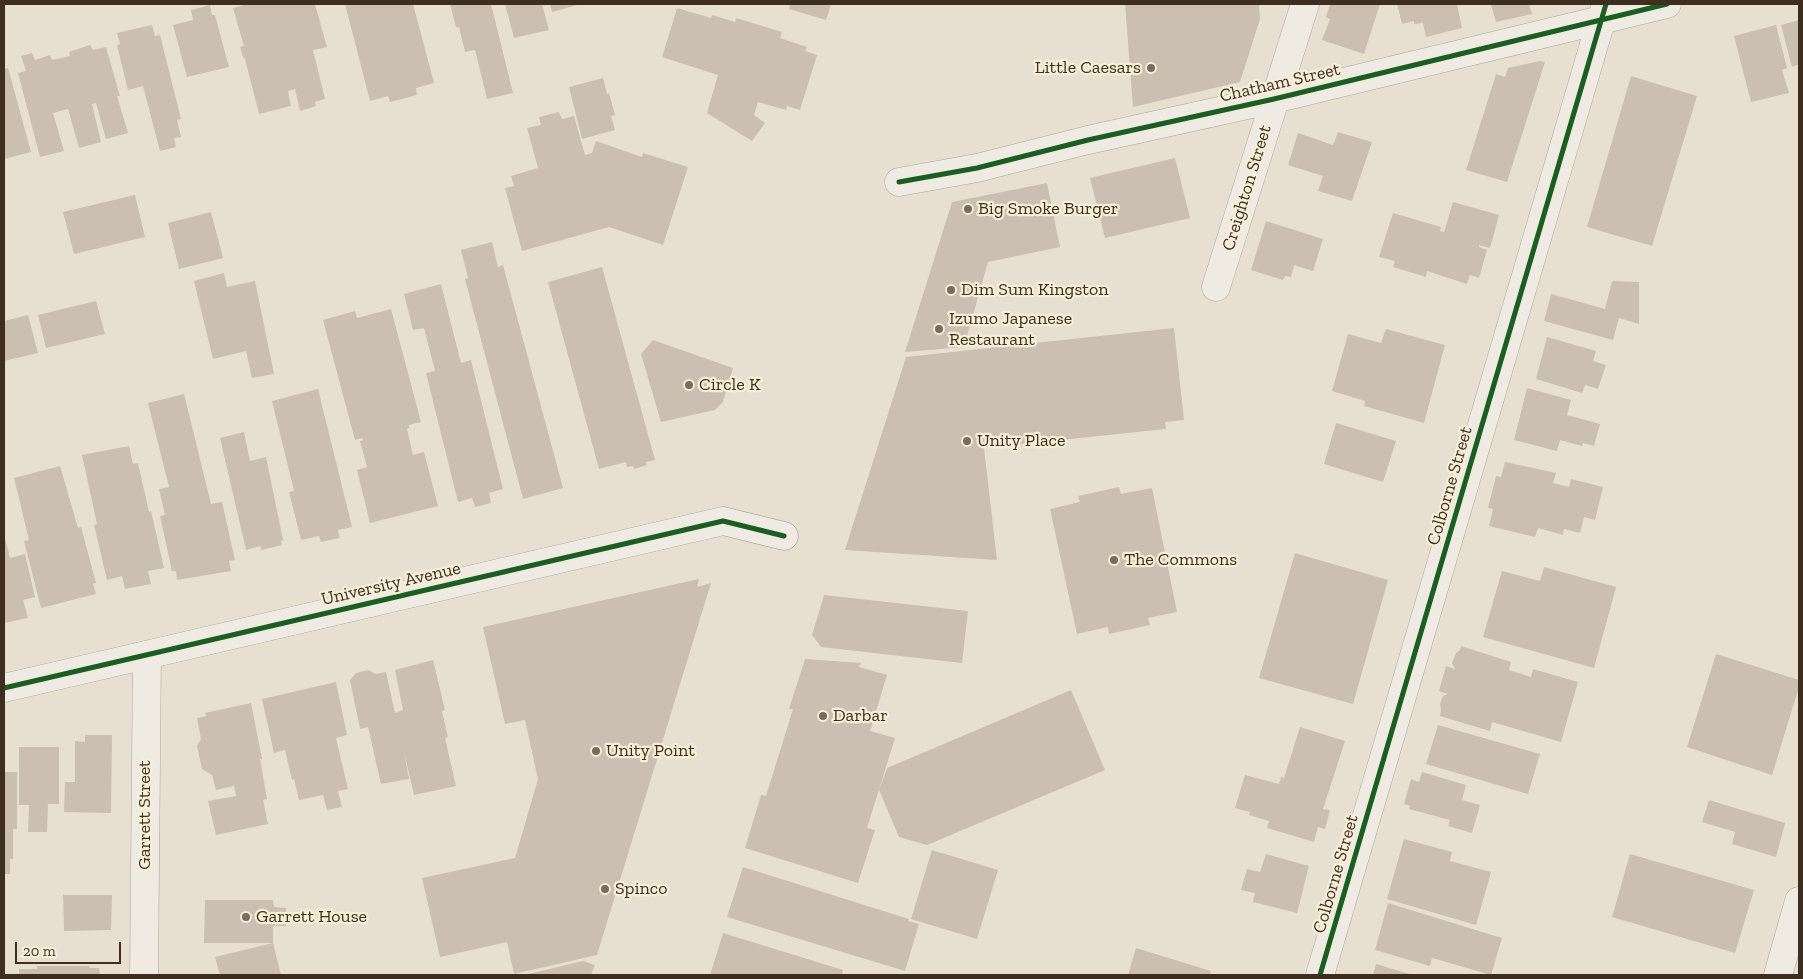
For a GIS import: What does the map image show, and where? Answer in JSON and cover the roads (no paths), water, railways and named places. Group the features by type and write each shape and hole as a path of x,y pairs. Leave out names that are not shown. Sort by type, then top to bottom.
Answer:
{"street":[{"name":"Creighton Street","path":"1216,287 1305,4"},
{"name":"Chatham Street","path":"899,182 978,168 1088,140 1274,99 1604,12 1667,4"},
{"name":"Colborne Street","path":"1320,975 1604,12"},
{"name":"University Avenue","path":"4,688 722,521 784,536"},
{"name":"Garrett Street","path":"144,975 147,655"},
{"path":"1778,975 1799,901"}],"place":[{"name":"Little Caesars","path":"1151,68"},
{"name":"Big Smoke Burger","path":"968,209"},
{"name":"Dim Sum Kingston","path":"951,290"},
{"name":"Izumo Japanese Restaurant","path":"939,329"},
{"name":"Circle K","path":"689,385"},
{"name":"Unity Place","path":"967,441"},
{"name":"The Commons","path":"1114,560"},
{"name":"Darbar","path":"823,716"},
{"name":"Unity Point","path":"596,751"},
{"name":"Spinco","path":"605,889"},
{"name":"Garrett House","path":"246,917"}]}
